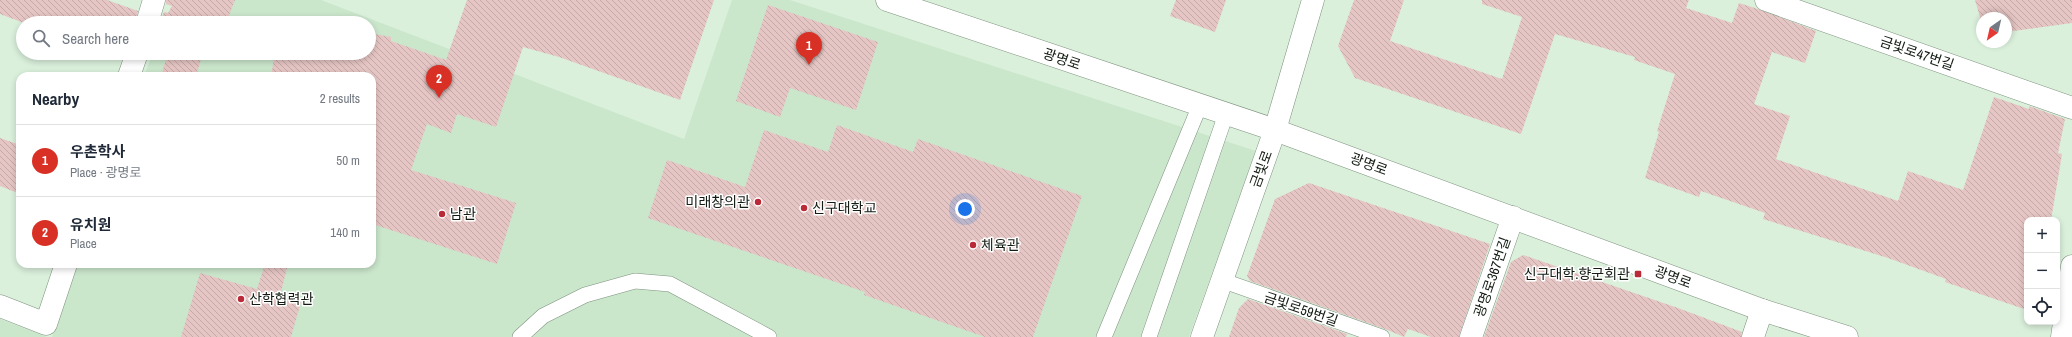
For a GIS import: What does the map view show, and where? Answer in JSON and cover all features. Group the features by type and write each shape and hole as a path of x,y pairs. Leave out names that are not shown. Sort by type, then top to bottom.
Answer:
{"street":[{"path":"149,16 154,0"},
{"name":"광명로","path":"887,0 1275,130 1762,310 1847,337"},
{"name":"금빛로","path":"1202,337 1275,130 1313,0"},
{"name":"금빛로47번길","path":"1766,0 2070,107"},
{"path":"130,72 135,60"},
{"name":"광명로367번길","path":"1471,337 1513,217"},
{"path":"2062,337 2072,266"},
{"path":"0,306 46,324 65,268"},
{"path":"1753,337 1762,310"}],"lane":[{"path":"1104,337 1200,105"},
{"path":"1149,337 1226,114"},
{"name":"금빛로59번길","path":"1221,280 1382,337"},
{"path":"520,337 543,316 585,295 635,281 670,284 769,337"}],"shaded area":[{"name":"신구대학교","path":"175,0 321,0 363,16 167,16"},
{"name":"신구대학교","path":"732,0 790,0 1256,151 1189,337 52,337 75,268 376,268 376,72 146,72 150,60 376,60 376,21 684,139"},
{"path":"0,319 47,337 0,337"}],"building":[{"path":"0,0 107,0 138,11 137,16 16,16 16,20 0,14"},
{"path":"166,0 235,0 229,16 163,16 164,12 168,13 172,6 166,4"},
{"path":"467,0 714,0 680,100 559,57 523,47 496,127 457,114 451,133 427,124 411,170 516,203 497,264 376,225 376,72 272,72 274,60 376,60 376,34 391,37 391,41 446,60"},
{"path":"1176,0 1226,0 1215,32 1170,16"},
{"path":"1354,0 1404,0 1390,41 1502,79 1522,17 1482,4 1482,0 1689,0 1686,8 1732,23 1739,3 1816,31 1805,63 1772,52 1754,104 1790,116 1776,159 1898,201 1908,171 1963,190 1994,97 2029,109 2029,106 2065,119 2058,153 2062,154 2052,217 2024,217 2024,309 1945,282 1946,279 1888,258 1763,219 1765,213 1701,191 1699,197 1645,178 1659,132 1657,131 1675,74 1634,60 1635,57 1555,34 1521,134 1355,78 1338,46"},
{"path":"1975,0 2072,0 2072,23 2012,31 2012,12 1978,12"},
{"path":"768,5 878,42 856,110 790,88 780,117 736,101"},
{"path":"166,60 201,60 197,72 162,72"},
{"path":"837,125 913,152 918,139 1082,196 1033,337 985,337 864,295 865,292 648,218 667,160 745,187 764,130 828,152"},
{"path":"0,138 16,144 16,192 0,186"},
{"path":"1309,183 1490,244 1459,337 1431,337 1408,329 1404,337 1250,281 1247,276 1275,199"},
{"path":"1523,255 1678,308 1742,332 1741,337 1484,337 1511,262"},
{"name":"산학협력관","path":"264,268 287,268 280,296 301,302 291,337 181,337 200,273 257,289"},
{"path":"1248,299 1347,334 1346,337 1229,337 1239,308"}],"place":[{"name":"우촌학사","path":"809,65"},
{"name":"유치원","path":"439,98"},
{"name":"미래창의관","path":"758,202"},
{"name":"신구대학교","path":"804,208"},
{"name":"남관","path":"442,214"},
{"name":"체육관","path":"973,245"},
{"name":"신구대학.향군회관","path":"1638,274"},
{"name":"산학협력관","path":"241,299"}]}
